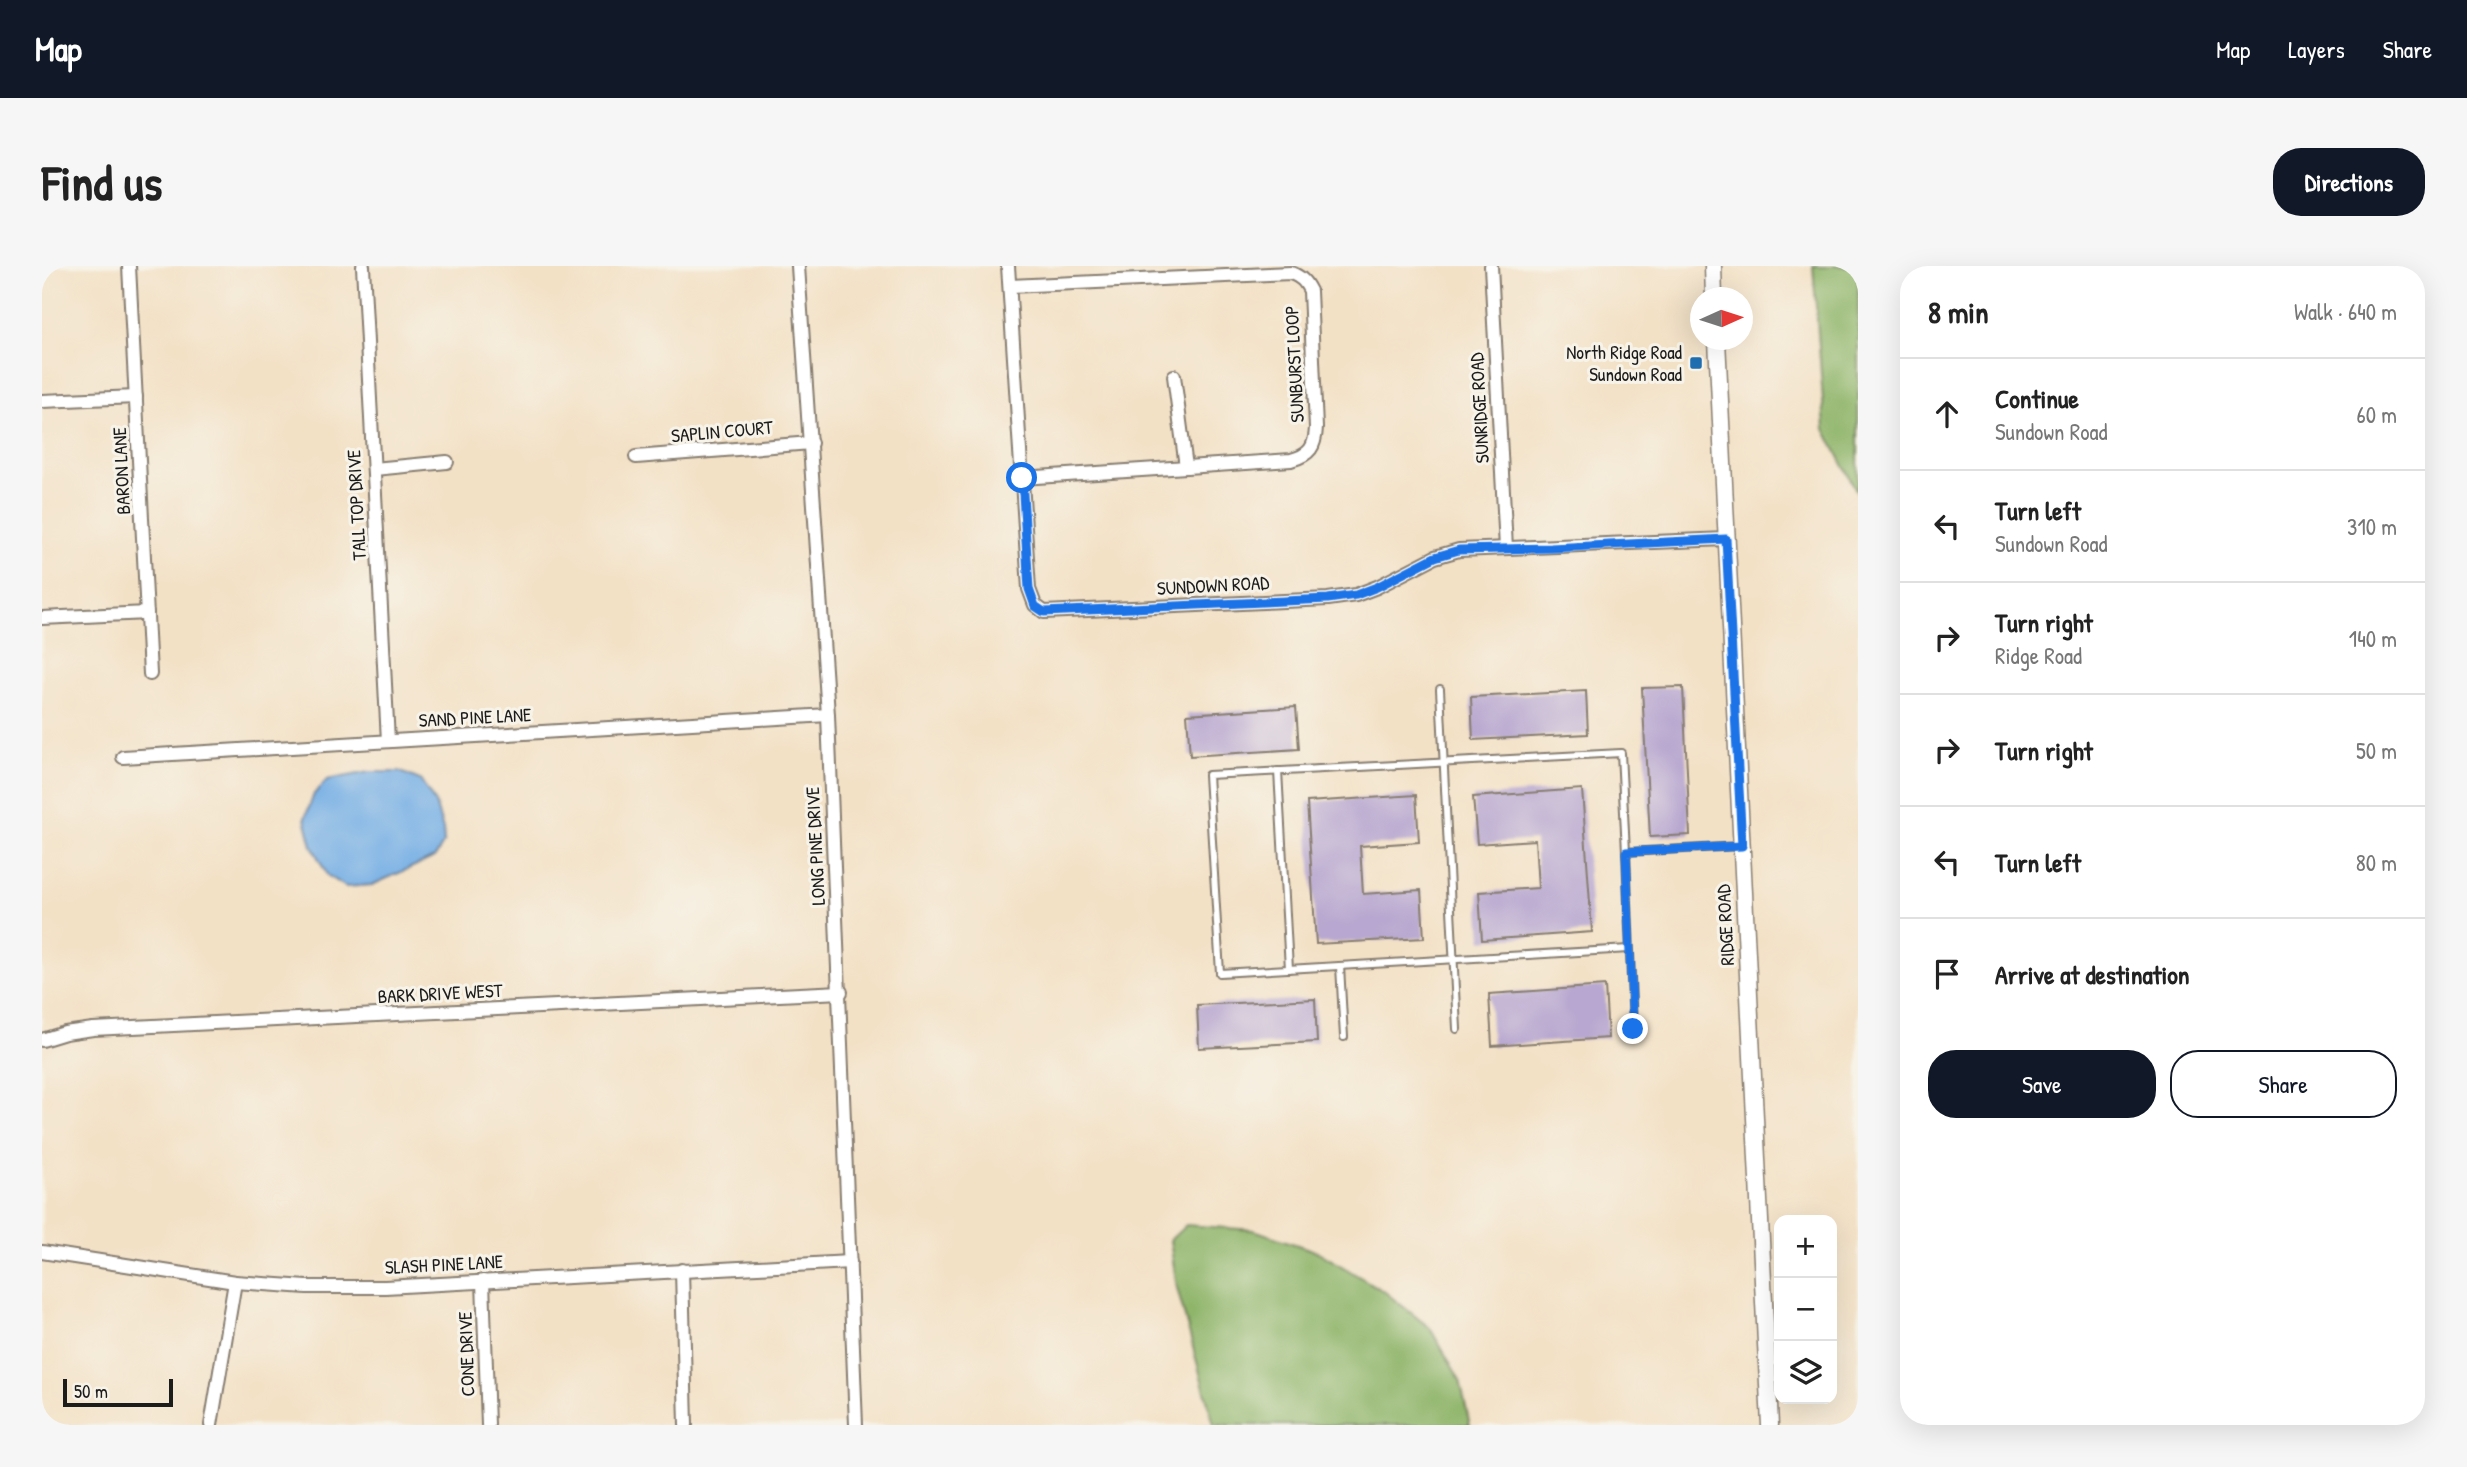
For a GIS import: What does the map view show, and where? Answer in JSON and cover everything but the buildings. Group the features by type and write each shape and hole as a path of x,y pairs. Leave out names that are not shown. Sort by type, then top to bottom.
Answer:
{"street":[{"name":"BARON LANE","path":"130,266 150,674"},
{"name":"TALL TOP DRIVE","path":"363,266 388,741"},
{"name":"LONG PINE DRIVE","path":"798,266 828,715 856,1425"},
{"name":"SUNDOWN ROAD","path":"1008,266 1029,589 1035,606 1044,612 1328,599 1356,595 1435,557 1459,550 1726,539"},
{"name":"SUNRIDGE ROAD","path":"1491,266 1506,548"},
{"path":"1713,266 1714,287"},
{"name":"SUNBURST LOOP","path":"1010,286 1291,273 1306,283 1310,291 1317,428 1316,439 1310,452 1292,460 1022,478"},
{"name":"RIDGE ROAD","path":"1717,350 1770,1425"},
{"path":"1174,376 1186,467"},
{"path":"42,401 136,397"},
{"name":"SAPLIN COURT","path":"636,457 811,443"},
{"path":"374,469 447,462"},
{"path":"42,618 147,613"},
{"name":"SAND PINE LANE","path":"123,757 828,715"},
{"name":"BARK DRIVE WEST","path":"42,1040 93,1029 841,992"},
{"name":"SLASH PINE LANE","path":"42,1252 235,1282 333,1287 850,1262"},
{"path":"682,1270 687,1425"},
{"name":"CONE DRIVE","path":"483,1281 488,1425"},
{"path":"211,1425 235,1282"}],"lane":[{"path":"1440,689 1457,1029"},
{"path":"1629,949 1220,973 1208,775 1621,753 1633,1029"},
{"path":"1278,771 1289,969"},
{"path":"1626,852 1742,846"},
{"path":"1340,966 1344,1037"}],"green space":[{"path":"1813,266 1858,266 1858,494 1825,429"},
{"path":"1186,1225 1254,1230 1318,1252 1385,1292 1430,1328 1460,1380 1470,1425 1214,1425 1177,1288 1170,1240"}],"water":[{"path":"369,772 401,772 420,780 435,803 444,842 435,857 372,885 346,887 327,875 312,846 305,818 314,794 327,780"}],"place":[{"name":"North Ridge Road Sundown Road","path":"1696,363"}],"route":[{"path":"1022,478 1029,589 1035,606 1044,612 1328,599 1356,595 1435,557 1459,550 1726,539 1742,846 1626,852 1633,1029"}]}
